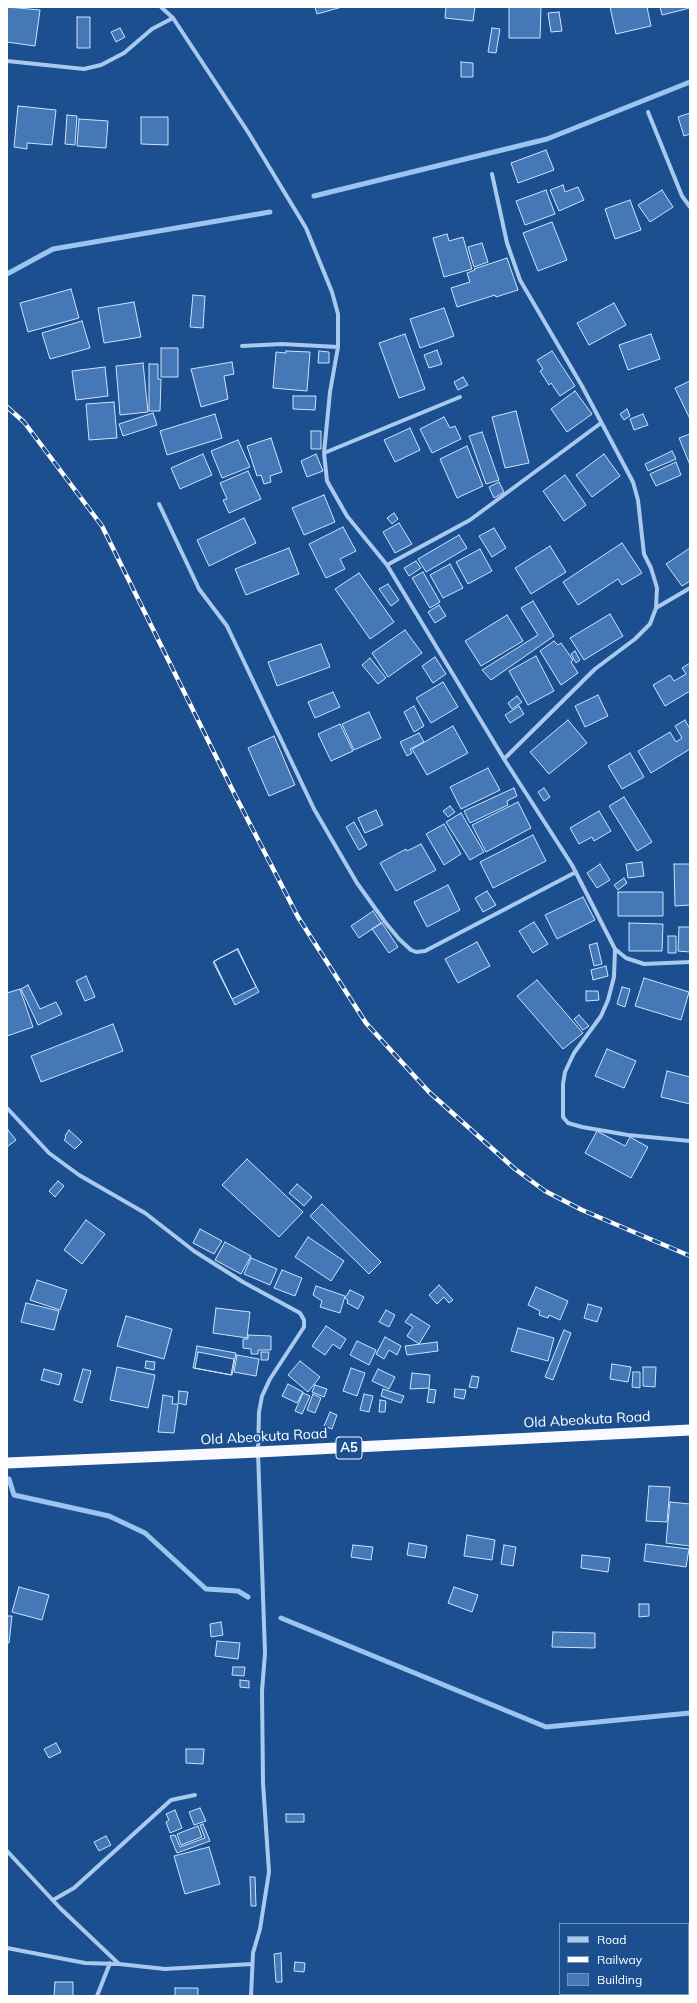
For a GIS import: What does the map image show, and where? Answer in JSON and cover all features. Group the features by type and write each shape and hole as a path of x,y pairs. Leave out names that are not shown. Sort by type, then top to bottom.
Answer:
{"highway":[{"name":"Old Abeokuta Road","path":"7,1463 690,1430"}],"street":[{"path":"161,7 173,18 248,132 306,228 332,292 338,314 338,347 330,392 324,453 327,481 347,516 387,566 504,758 576,872 615,949 626,958 644,964 690,962"},
{"path":"7,61 84,68 101,65 124,53 152,30 173,18"},
{"path":"648,112 682,196 690,207"},
{"path":"492,174 507,243 520,280 582,386 633,482 638,500 644,554 652,568 657,588 656,608 650,624 635,639 595,669 504,758"},
{"path":"242,346 282,344 338,347"},
{"path":"324,453 460,397"},
{"path":"387,566 470,520 601,423"},
{"path":"159,504 199,589 227,626 314,809 357,883 385,922 407,947 416,952 425,951 576,872"},
{"path":"656,608 690,588"},
{"path":"615,949 614,977 608,1000 601,1016 574,1053 565,1072 563,1084 563,1117 568,1123 582,1127 628,1135 690,1142"},
{"path":"7,1108 49,1153 79,1175 145,1213 200,1255 243,1282 300,1312 304,1320 304,1327 270,1379 262,1396 259,1412 258,1452 265,1653 262,1691 263,1783 269,1872 260,1929 252,1964 251,1996"},
{"path":"53,1900 74,1888 171,1800 195,1795"},
{"path":"7,1851 53,1900 120,1964"},
{"path":"7,1948 85,1963 110,1963 165,1969 252,1964"},
{"path":"97,1996 110,1963"}],"building":[{"path":"7,7 40,10 35,46 7,42"},
{"path":"315,7 342,7 317,14"},
{"path":"446,7 475,7 473,21 445,18"},
{"path":"509,7 541,7 540,38 509,38"},
{"path":"610,7 647,7 651,26 616,34"},
{"path":"660,7 690,7 690,8 662,15"},
{"path":"559,12 562,31 551,32 548,13"},
{"path":"77,17 90,17 90,48 77,48"},
{"path":"120,28 125,37 116,42 111,32"},
{"path":"492,28 500,29 496,53 488,52"},
{"path":"461,62 473,63 473,77 461,77"},
{"path":"18,106 56,110 52,145 27,143 27,149 14,147"},
{"path":"690,113 690,134 684,136 678,117"},
{"path":"67,115 77,116 75,145 65,144"},
{"path":"141,117 168,117 168,145 141,144"},
{"path":"79,119 108,121 106,148 77,146"},
{"path":"546,150 554,170 518,183 511,163"},
{"path":"563,185 565,192 578,187 584,200 559,211 550,190"},
{"path":"546,190 555,214 525,225 516,201"},
{"path":"662,190 673,207 650,222 638,205"},
{"path":"630,200 641,230 615,239 605,209"},
{"path":"552,222 567,260 538,271 523,233"},
{"path":"447,234 449,241 463,237 472,269 444,277 433,238"},
{"path":"482,243 488,262 474,267 468,247"},
{"path":"507,258 518,290 496,297 495,295 457,307 451,288 470,282 467,273 475,270 474,269"},
{"path":"71,289 79,318 28,332 20,303"},
{"path":"193,295 205,296 203,328 190,327"},
{"path":"134,302 141,337 104,343 98,308"},
{"path":"614,303 626,325 589,345 577,323"},
{"path":"444,308 454,336 420,348 410,319"},
{"path":"82,321 90,348 50,359 42,333"},
{"path":"405,334 425,389 399,398 379,343"},
{"path":"651,334 660,359 628,370 619,345"},
{"path":"161,348 178,348 178,377 161,377"},
{"path":"437,350 442,364 429,368 424,355"},
{"path":"286,351 310,352 307,391 273,388 276,352 286,353"},
{"path":"319,351 329,352 329,363 318,363"},
{"path":"552,351 575,386 560,396 551,383 549,385 540,371 543,369 537,360"},
{"path":"232,362 234,374 224,376 228,399 201,407 191,369"},
{"path":"143,363 148,412 120,415 116,366"},
{"path":"149,364 158,364 158,379 161,379 160,411 149,411"},
{"path":"105,367 108,396 76,400 72,371"},
{"path":"463,377 468,385 458,390 454,382"},
{"path":"690,381 690,419 675,388"},
{"path":"575,391 592,414 567,432 551,409"},
{"path":"293,396 316,396 315,410 293,409"},
{"path":"114,402 117,438 89,440 86,404"},
{"path":"627,409 630,416 624,420 620,414"},
{"path":"516,411 529,463 505,468 492,417"},
{"path":"153,413 157,425 123,436 119,424"},
{"path":"215,414 222,438 167,455 160,431"},
{"path":"643,414 648,425 634,430 630,419"},
{"path":"444,417 450,428 455,426 461,439 432,453 420,429"},
{"path":"410,428 420,450 395,462 384,440"},
{"path":"311,431 321,431 321,449 311,449"},
{"path":"482,432 499,480 486,484 469,436"},
{"path":"690,434 690,465 679,438"},
{"path":"271,438 282,472 270,476 271,482 264,484 261,475 257,476 247,446"},
{"path":"238,440 250,467 222,478 211,451"},
{"path":"467,446 483,486 457,498 440,459"},
{"path":"672,451 676,459 648,471 645,464"},
{"path":"203,454 212,475 180,489 171,468"},
{"path":"316,454 323,471 307,477 301,461"},
{"path":"604,454 620,476 592,497 576,475"},
{"path":"676,462 681,475 656,486 650,474"},
{"path":"248,471 261,499 229,513 223,500 227,499 220,483"},
{"path":"565,475 586,505 564,521 543,491"},
{"path":"499,482 504,492 494,498 489,487"},
{"path":"324,495 335,522 304,535 292,508"},
{"path":"394,513 398,519 392,524 387,518"},
{"path":"244,518 256,543 209,566 197,540"},
{"path":"399,523 412,544 395,553 383,532"},
{"path":"343,527 356,551 340,559 345,569 326,578 309,544"},
{"path":"494,528 506,548 492,557 479,536"},
{"path":"459,535 467,548 426,572 418,559"},
{"path":"622,543 642,573 622,585 618,579 578,605 563,582"},
{"path":"550,546 566,572 531,594 515,568"},
{"path":"289,548 299,574 246,595 235,569"},
{"path":"690,548 690,581 682,586 666,564"},
{"path":"480,549 492,571 468,584 456,562"},
{"path":"416,561 421,568 409,576 404,568"},
{"path":"450,564 463,588 443,598 430,575"},
{"path":"423,572 440,602 430,608 412,578"},
{"path":"359,573 394,622 370,639 335,589"},
{"path":"388,584 399,600 391,606 379,589"},
{"path":"533,601 554,636 491,680 482,670 538,635 521,608"},
{"path":"439,605 446,616 435,623 428,612"},
{"path":"610,614 623,636 584,660 570,638"},
{"path":"507,615 523,641 481,666 465,641"},
{"path":"405,630 422,653 388,677 372,653"},
{"path":"554,641 558,645 561,643 573,660 571,662 578,673 561,685 540,651"},
{"path":"321,644 330,667 277,686 268,662"},
{"path":"575,651 580,660 576,663 571,654"},
{"path":"536,656 554,691 528,705 509,671"},
{"path":"435,657 446,674 433,683 422,666"},
{"path":"370,658 386,678 378,684 362,665"},
{"path":"690,663 690,691 665,706 653,685 670,675 674,681 686,674 682,668"},
{"path":"443,682 458,707 431,723 416,698"},
{"path":"333,692 340,707 315,718 308,702"},
{"path":"598,695 608,716 585,727 575,706"},
{"path":"517,696 522,702 512,709 508,703"},
{"path":"414,706 424,726 414,732 404,712"},
{"path":"519,706 524,714 510,723 505,715"},
{"path":"369,712 381,738 354,750 342,724"},
{"path":"568,720 587,743 549,774 530,752"},
{"path":"685,720 690,729 690,749 651,773 638,751 670,732 676,742 682,738 675,726"},
{"path":"340,724 353,751 331,761 318,734"},
{"path":"453,726 468,753 427,775 412,749"},
{"path":"419,733 424,742 410,749 412,753 407,756 400,742"},
{"path":"274,736 295,785 269,796 248,748"},
{"path":"630,753 644,777 622,789 608,766"},
{"path":"488,768 500,790 461,809 450,787"},
{"path":"514,788 517,796 507,801 508,805 470,823 464,811"},
{"path":"544,788 550,797 544,801 538,792"},
{"path":"624,797 652,842 637,851 609,806"},
{"path":"518,802 531,828 486,852 472,825"},
{"path":"450,806 455,812 448,817 443,811"},
{"path":"376,810 383,825 365,833 358,818"},
{"path":"599,811 611,831 594,841 592,837 579,844 570,828"},
{"path":"461,813 484,852 470,860 446,822"},
{"path":"354,822 367,845 359,850 346,827"},
{"path":"444,824 461,854 444,865 426,834"},
{"path":"533,835 546,861 493,888 480,862"},
{"path":"421,844 436,870 396,891 380,863 406,849 407,851"},
{"path":"642,862 644,876 628,878 626,864"},
{"path":"600,864 610,880 597,888 587,873"},
{"path":"674,864 690,864 690,905 675,906"},
{"path":"624,878 627,883 618,890 614,885"},
{"path":"448,885 460,910 427,927 414,902"},
{"path":"487,891 496,905 483,912 475,898"},
{"path":"618,892 663,892 663,916 618,916"},
{"path":"583,897 595,920 557,939 545,915"},
{"path":"373,911 381,923 359,938 351,926"},
{"path":"534,922 548,944 533,953 519,931"},
{"path":"382,923 398,947 389,953 372,929"},
{"path":"629,923 663,924 662,951 629,951"},
{"path":"679,927 690,927 690,952 678,951"},
{"path":"668,936 676,936 676,953 668,953"},
{"path":"477,942 490,966 458,983 445,959"},
{"path":"597,943 602,964 594,966 589,945"},
{"path":"237,949 259,992 235,1005 213,962"},
{"path":"238,949 256,987 232,999 214,961"},
{"path":"606,966 608,976 593,980 591,970"},
{"path":"86,976 95,997 85,1001 76,981"},
{"path":"644,978 689,992 681,1020 635,1006"},
{"path":"537,980 583,1033 563,1049 517,996"},
{"path":"28,985 40,1009 56,1002 62,1014 38,1025 21,989"},
{"path":"622,987 630,989 625,1007 617,1004"},
{"path":"20,989 33,1027 7,1036 7,993"},
{"path":"586,991 598,991 599,1000 586,1001"},
{"path":"579,1015 589,1026 583,1030 574,1019"},
{"path":"113,1024 123,1051 41,1082 31,1056"},
{"path":"607,1049 636,1061 624,1088 595,1076"},
{"path":"667,1071 690,1077 690,1104 661,1097"},
{"path":"8,1130 16,1140 7,1147 7,1131"},
{"path":"69,1130 82,1142 75,1149 64,1140"},
{"path":"597,1131 625,1146 630,1137 648,1147 631,1178 585,1153"},
{"path":"247,1159 303,1212 279,1237 222,1185"},
{"path":"58,1181 64,1186 55,1197 49,1191"},
{"path":"297,1184 312,1197 304,1206 289,1193"},
{"path":"322,1204 381,1262 369,1274 310,1216"},
{"path":"86,1220 105,1234 82,1264 64,1250"},
{"path":"200,1229 222,1241 214,1254 193,1243"},
{"path":"308,1237 344,1261 331,1281 295,1257"},
{"path":"225,1242 251,1256 241,1274 215,1260"},
{"path":"251,1258 277,1269 270,1285 244,1274"},
{"path":"282,1270 302,1278 295,1296 274,1288"},
{"path":"37,1280 67,1290 60,1310 30,1300"},
{"path":"439,1285 453,1300 449,1303 444,1297 437,1304 429,1295"},
{"path":"316,1286 345,1296 340,1313 320,1307 322,1301 313,1295"},
{"path":"536,1287 568,1301 560,1320 549,1315 548,1318 539,1315 540,1311 528,1305"},
{"path":"350,1290 364,1297 358,1309 347,1303 348,1300 345,1298"},
{"path":"26,1303 59,1311 54,1330 21,1322"},
{"path":"588,1304 602,1308 597,1322 584,1318"},
{"path":"216,1308 250,1312 247,1338 213,1333"},
{"path":"386,1310 395,1315 389,1327 379,1322"},
{"path":"411,1314 430,1326 419,1344 407,1336 413,1327 405,1322"},
{"path":"126,1316 172,1329 164,1359 117,1346"},
{"path":"326,1326 346,1339 340,1349 333,1344 325,1355 312,1346"},
{"path":"518,1328 554,1338 548,1361 511,1351"},
{"path":"564,1330 571,1333 553,1380 545,1377"},
{"path":"248,1335 271,1336 271,1350 258,1350 258,1354 251,1354 251,1349 243,1348 243,1339 248,1339"},
{"path":"385,1337 401,1346 397,1355 389,1350 384,1359 376,1354"},
{"path":"357,1341 376,1350 369,1365 350,1355"},
{"path":"437,1342 438,1351 407,1355 405,1346"},
{"path":"197,1346 236,1353 232,1375 193,1368"},
{"path":"198,1352 234,1359 231,1375 195,1368"},
{"path":"261,1352 269,1352 268,1360 261,1360"},
{"path":"237,1355 259,1359 256,1376 234,1372"},
{"path":"146,1361 155,1362 154,1370 145,1368"},
{"path":"300,1361 320,1377 308,1392 288,1375"},
{"path":"612,1364 631,1367 628,1382 610,1379"},
{"path":"117,1367 155,1375 148,1408 110,1400"},
{"path":"643,1367 656,1367 655,1387 643,1386"},
{"path":"351,1368 365,1373 357,1396 343,1391"},
{"path":"44,1369 62,1374 59,1385 41,1380"},
{"path":"83,1369 91,1371 82,1403 74,1400"},
{"path":"378,1369 395,1377 389,1389 372,1381"},
{"path":"633,1372 640,1372 640,1388 632,1387"},
{"path":"412,1373 430,1375 429,1388 410,1389"},
{"path":"472,1376 479,1377 477,1388 469,1387"},
{"path":"288,1384 303,1392 297,1403 282,1396"},
{"path":"315,1385 327,1389 324,1397 312,1392"},
{"path":"383,1389 404,1396 401,1403 381,1396"},
{"path":"429,1389 436,1390 434,1403 427,1402"},
{"path":"455,1389 466,1390 464,1399 454,1397"},
{"path":"179,1391 188,1392 186,1405 178,1403"},
{"path":"303,1393 310,1396 302,1414 295,1411"},
{"path":"313,1394 321,1398 315,1413 307,1410"},
{"path":"364,1394 373,1396 369,1412 360,1410"},
{"path":"163,1395 173,1397 172,1404 178,1404 174,1433 158,1432"},
{"path":"380,1400 386,1401 385,1412 379,1412"},
{"path":"330,1412 337,1415 332,1429 324,1426"},
{"path":"649,1486 670,1487 667,1522 646,1521"},
{"path":"670,1502 690,1504 690,1546 666,1543"},
{"path":"467,1535 495,1540 492,1560 464,1556"},
{"path":"409,1543 427,1546 425,1558 407,1555"},
{"path":"646,1544 689,1549 686,1567 644,1561"},
{"path":"353,1545 373,1547 371,1560 351,1557"},
{"path":"504,1545 516,1547 513,1566 501,1564"},
{"path":"582,1555 610,1558 608,1572 581,1568"},
{"path":"19,1587 49,1595 42,1620 12,1612"},
{"path":"454,1587 478,1595 472,1612 448,1603"},
{"path":"639,1604 649,1604 649,1616 639,1617"},
{"path":"7,1616 12,1616 9,1643 7,1643"},
{"path":"221,1622 223,1635 211,1637 210,1624"},
{"path":"553,1632 595,1633 595,1648 552,1647"},
{"path":"217,1641 240,1643 238,1659 215,1656"},
{"path":"233,1667 245,1667 244,1676 232,1675"},
{"path":"240,1680 249,1681 249,1688 240,1687"},
{"path":"56,1743 61,1752 49,1758 44,1749"},
{"path":"186,1749 204,1749 203,1764 186,1763"},
{"path":"200,1808 206,1821 194,1825 189,1812"},
{"path":"175,1810 182,1828 170,1833 166,1822 169,1820 166,1814"},
{"path":"286,1814 304,1814 304,1822 286,1822"},
{"path":"203,1824 210,1841 177,1853 170,1836 175,1835 180,1847 205,1838 200,1825"},
{"path":"198,1826 202,1837 181,1845 177,1834"},
{"path":"106,1836 111,1845 99,1851 94,1842"},
{"path":"209,1847 220,1884 185,1894 174,1856"},
{"path":"250,1877 255,1877 256,1906 251,1906"},
{"path":"281,1953 282,1982 276,1982 274,1954"},
{"path":"295,1962 305,1963 304,1972 294,1971"},
{"path":"55,1982 73,1982 73,1996 54,1996"},
{"path":"175,1988 198,1988 198,1996 175,1996"}],"waterway":[{"path":"314,196 547,139 690,82"},
{"path":"7,274 53,249 270,212"},
{"path":"9,1479 14,1495 109,1516 145,1533 206,1589 238,1591 248,1597"},
{"path":"281,1618 546,1727 690,1713"}],"railway":[{"path":"7,407 24,422 102,526 235,795 298,917 366,1023 429,1092 515,1169 545,1191 582,1210 690,1256"}]}
